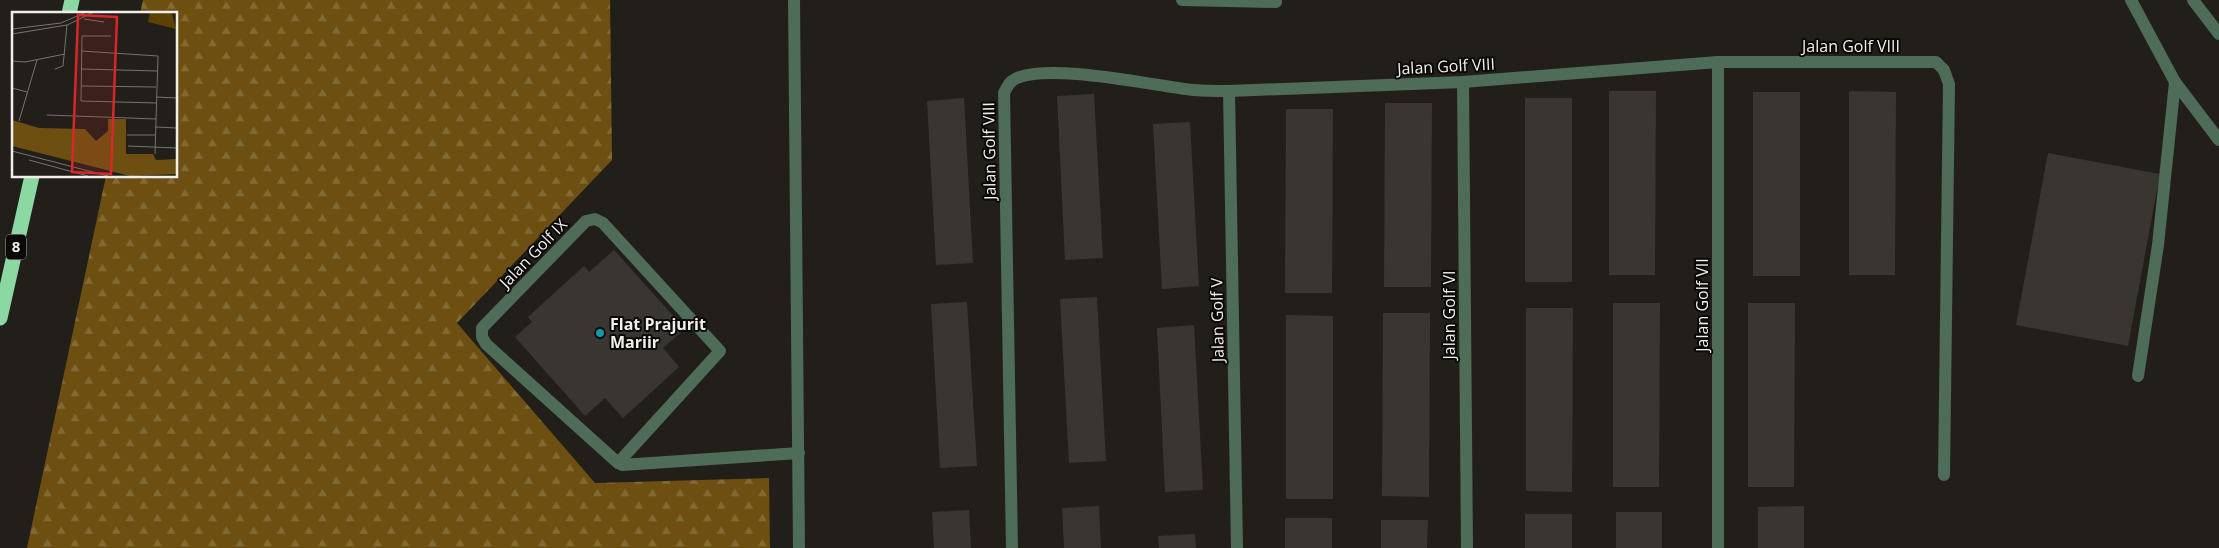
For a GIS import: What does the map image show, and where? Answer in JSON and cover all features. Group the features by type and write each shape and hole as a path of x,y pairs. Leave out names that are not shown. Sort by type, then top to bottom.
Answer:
{"highway":[{"name":"8","path":"0,318 32,178"}],"street":[{"path":"794,0 799,548"},
{"path":"1182,0 1276,2"},
{"path":"2130,0 2175,82 2219,140"},
{"path":"2193,0 2219,34"},
{"name":"Jalan Golf VIII","path":"1012,548 1004,93 1006,88 1017,78 1046,73 1112,78 1195,90 1229,91 1463,82 1718,62 1936,62 1944,70 1949,84 1944,475"},
{"name":"Jalan Golf VII","path":"1718,62 1718,548"},
{"name":"Jalan Golf VI","path":"1463,82 1467,548"},
{"path":"2138,376 2158,245 2175,82"},
{"name":"Jalan Golf V","path":"1229,91 1237,548"},
{"name":"Jalan Golf IX","path":"595,219 603,223 720,351 618,463 486,344 482,337 482,328 586,221 595,219"},
{"path":"618,463 626,466 799,454"}],"green space":[{"path":"143,0 610,0 612,160 457,323 595,483 769,478 770,548 27,548 106,178 178,178 178,12 140,12"}],"building":[{"path":"1609,91 1656,91 1655,275 1609,275"},
{"path":"1849,91 1896,92 1895,275 1849,275"},
{"path":"1753,92 1800,92 1800,276 1753,276"},
{"path":"1094,94 1103,258 1065,260 1057,96"},
{"path":"964,98 973,263 936,265 927,101"},
{"path":"1525,98 1572,98 1572,282 1525,282"},
{"path":"1385,103 1432,103 1431,287 1384,287"},
{"path":"1286,109 1333,109 1332,293 1285,293"},
{"path":"1190,122 1199,286 1162,289 1153,124"},
{"path":"2048,153 2160,174 2128,346 2016,325"},
{"name":"Flat Prajurit Mariir","path":"614,250 685,329 663,348 679,367 623,418 605,398 585,416 515,337 532,322 528,317 584,266 589,272"},
{"path":"1097,297 1106,461 1069,463 1060,299"},
{"path":"967,302 977,466 940,468 931,304"},
{"path":"1613,303 1660,303 1659,487 1613,487"},
{"path":"1748,303 1795,303 1794,487 1748,487"},
{"path":"1526,308 1573,308 1572,492 1526,491"},
{"path":"1383,313 1430,313 1429,497 1382,496"},
{"path":"1286,315 1333,316 1333,499 1286,499"},
{"path":"1194,325 1203,490 1165,492 1157,328"},
{"path":"1099,506 1101,548 1064,548 1062,508"},
{"path":"1804,506 1804,548 1758,548 1758,507"},
{"path":"969,510 971,548 934,548 932,512"},
{"path":"1616,512 1662,512 1662,548 1616,548"},
{"path":"1525,514 1572,514 1572,548 1525,548"},
{"path":"1285,518 1332,518 1332,548 1285,548"},
{"path":"1381,520 1428,520 1427,548 1381,548"},
{"path":"1195,534 1196,548 1159,548 1158,536"}],"place":[{"name":"Flat Prajurit Mariir","path":"600,333"}]}
